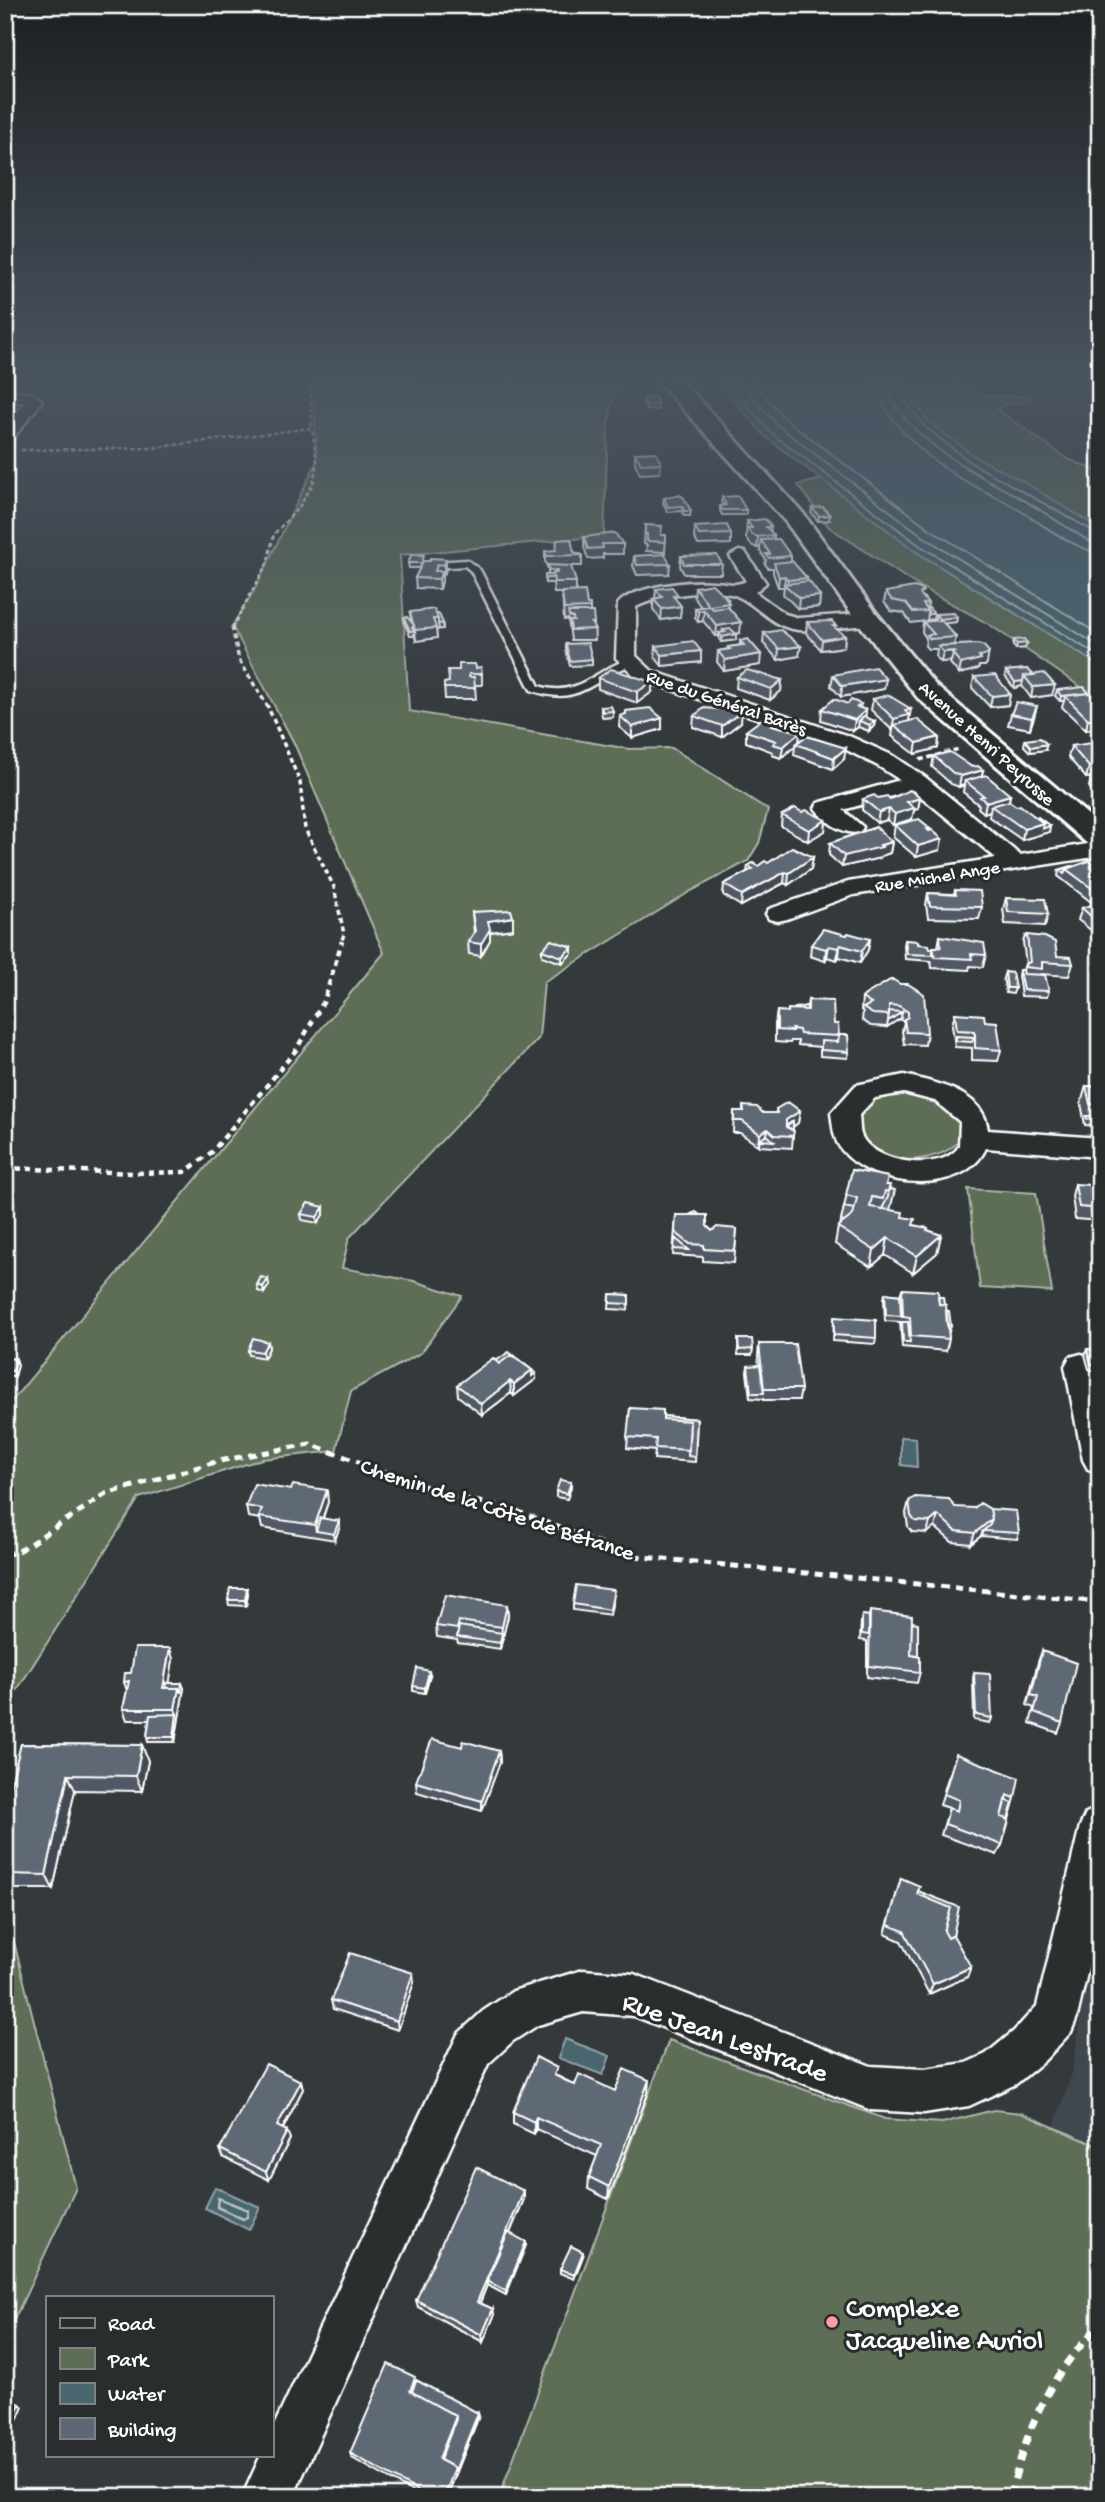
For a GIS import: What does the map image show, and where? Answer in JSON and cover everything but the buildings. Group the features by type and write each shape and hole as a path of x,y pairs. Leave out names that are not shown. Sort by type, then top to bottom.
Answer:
{"street":[{"name":"Avenue Henri Peyrusse","path":"776,497 927,692 1100,840"},
{"path":"739,556 757,583 742,591 778,618 798,624 868,619"},
{"name":"Rue du Général Barès","path":"742,591 712,587 646,594 627,604 625,658 645,675 842,740 895,767 1016,863"},
{"path":"852,827 826,808 917,782"},
{"name":"Rue Michel Ange","path":"778,914 848,889 1100,849"},
{"path":"976,1138 1100,1148"},
{"path":"1081,1366 1100,1461"},
{"name":"Rue Jean Lestrade","path":"267,2497 473,2049 498,2026 528,2006 583,1991 634,1995 870,2088 924,2091 969,2084 1001,2069 1029,2046 1056,2017 1100,1826"}],"lane":[{"path":"434,565 467,563 475,570 535,688 561,694 579,691 612,668 630,663"}],"path":[{"path":"5,1168 133,1173 185,1172 212,1152 296,1050 324,1001 344,934 334,887 305,829 300,782 268,706 239,660 233,626 267,564 274,534 305,497"},
{"path":"895,767 983,742"},
{"name":"Chemin de la Côte de Bétance","path":"5,1555 19,1551 106,1494 219,1461 310,1444 453,1497 506,1507 633,1556 1100,1602"},
{"path":"1010,2497 1025,2438 1049,2390 1071,2356 1100,2325"}],"shaded area":[{"path":"1100,1925 1100,2147 1053,2129 1072,2073 1081,2012"}],"green space":[{"path":"300,497 605,497 604,536 400,555 409,711 629,749 672,748 768,810 759,843 748,861 691,891 544,982 539,1038 349,1238 342,1268 414,1281 462,1296 421,1353 351,1391 336,1451 262,1459 139,1498 5,1709 5,1409 384,953 294,743 232,626 255,589"},
{"path":"807,497 845,497 915,551 1100,666 1100,700 987,623 915,584 829,527"},
{"path":"1048,497 1100,497 1100,529"},
{"path":"885,1089 927,1094 940,1099 962,1128 958,1141 946,1151 907,1160 887,1157 869,1149 857,1135 852,1114"},
{"path":"968,1189 1036,1193 1052,1292 980,1288"},
{"path":"5,1906 76,2188 5,2339"},
{"name":"Complexe Jacqueline Auriol","path":"669,2040 885,2119 942,2123 994,2110 1021,2113 1100,2147 1100,2497 499,2497"}],"water":[{"path":"844,497 1048,497 1100,529 1100,666 915,551"},
{"path":"901,1437 916,1438 917,1467 901,1465"},
{"path":"565,2039 610,2056 603,2075 558,2058"},
{"path":"215,2187 260,2207 249,2230 205,2208"}],"place":[{"name":"Complexe Jacqueline Auriol","path":"832,2322"}]}
